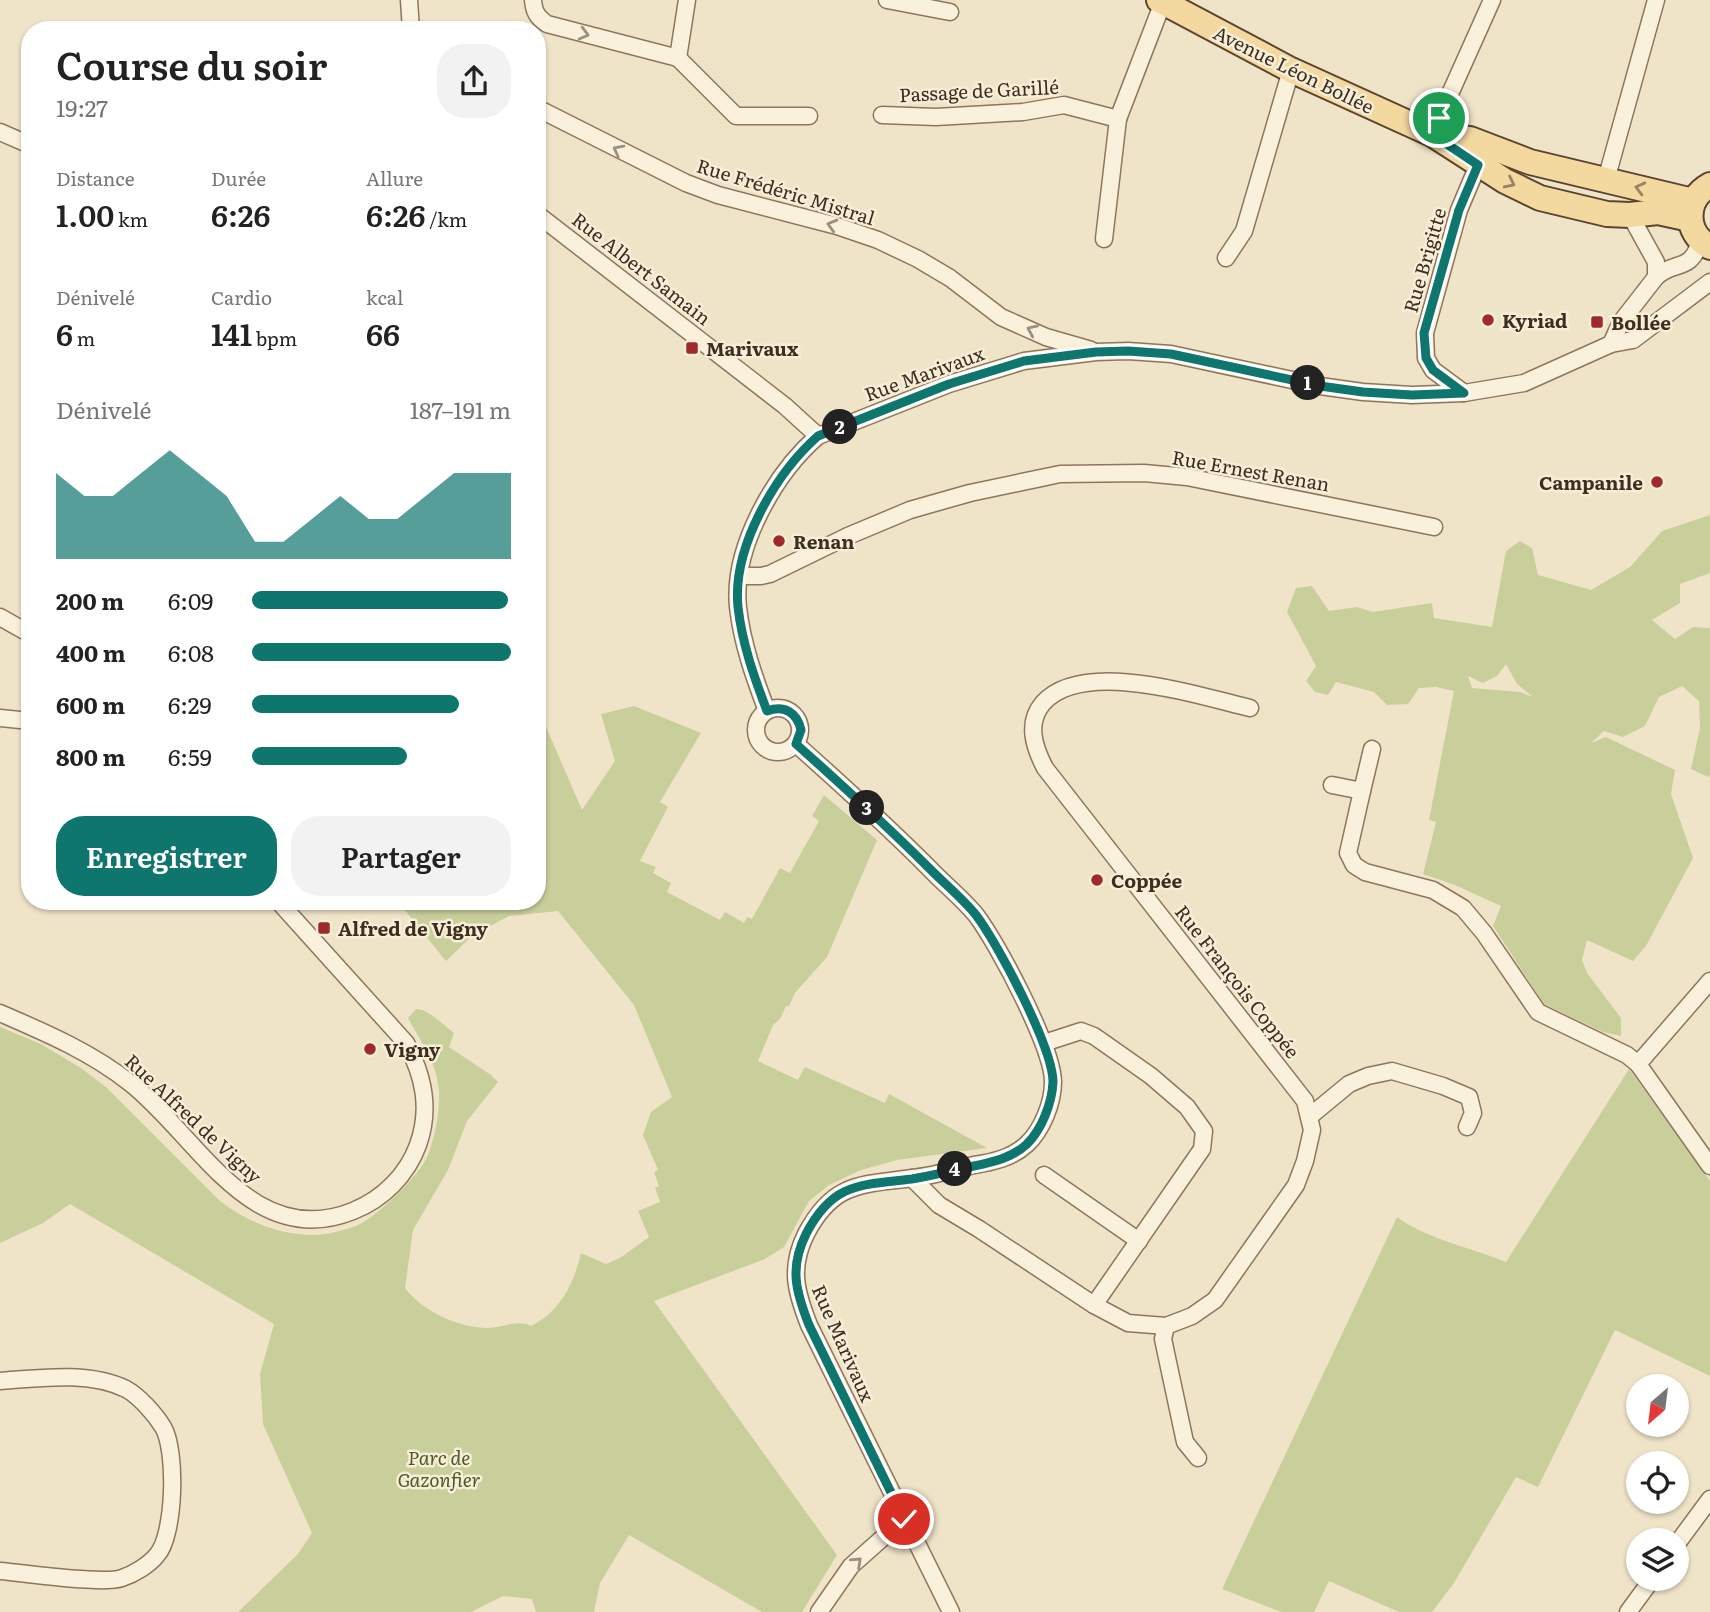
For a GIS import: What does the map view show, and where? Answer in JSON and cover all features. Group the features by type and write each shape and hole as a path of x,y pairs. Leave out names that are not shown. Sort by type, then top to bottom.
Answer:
{"main road":[{"name":"Avenue Léon Bollée","path":"1161,1 1291,71 1432,134 1505,181 1540,198 1584,210 1630,215 1658,212 1701,219"},
{"name":"Avenue Léon Bollée","path":"1432,134 1470,139 1530,162 1606,180 1701,219"}],"street":[{"path":"409,0 410,21"},
{"path":"533,0 534,9 543,21"},
{"path":"678,58 687,0"},
{"path":"887,0 950,12"},
{"path":"1432,134 1492,0"},
{"path":"1606,180 1656,0"},
{"path":"1104,239 1118,119 1161,1"},
{"path":"546,23 678,58 736,116 809,116"},
{"path":"1226,258 1244,231 1291,71"},
{"name":"Passage de Garillé","path":"882,115 936,117 1023,112 1064,104 1118,119"},
{"name":"Rue Frédéric Mistral","path":"546,113 686,183 718,195 837,226 878,240 950,278 1001,317 1046,337 1096,352"},
{"path":"3,135 21,142"},
{"name":"Rue Brigitte","path":"1464,393 1433,370 1426,358 1424,333 1459,210 1478,165"},
{"path":"1630,215 1656,262 1656,277"},
{"path":"1611,344 1621,321 1656,277 1689,263 1698,252 1701,219"},
{"name":"Rue Albert Samain","path":"546,221 785,406 818,436"},
{"path":"1096,352 1171,354 1320,386 1363,392 1412,395 1464,393 1524,383 1611,344 1633,340 1710,282"},
{"name":"Rue Marivaux","path":"767,711 747,655 738,605 740,576 756,519 773,488 804,448 818,436 949,384 1024,361 1096,352"},
{"name":"Rue Ernest Renan","path":"740,576 770,574 848,536 910,510 971,493 1060,474 1144,473 1187,477 1434,527"},
{"path":"0,617 21,629"},
{"name":"Rue François Coppée","path":"912,1178 939,1205 979,1228 1094,1305 1129,1322 1166,1325 1192,1316 1215,1300 1296,1185 1312,1130 1305,1101 1045,768 1036,750 1032,727 1038,709 1050,696 1074,685 1104,681 1142,683 1250,708"},
{"path":"782,708 795,716 801,730 796,744 791,749 777,753 763,747 758,741 756,726 760,717 767,711 782,708"},
{"path":"0,718 21,720"},
{"name":"Rue Marivaux","path":"796,744 856,797 975,914 1000,953 1044,1043 1053,1084 1049,1107 1038,1129 1026,1144 1002,1160 912,1178 875,1182 853,1188 836,1197 823,1208 803,1239 796,1269 795,1285 809,1325 951,1612"},
{"path":"1371,749 1348,853 1354,865 1365,872 1433,890 1463,908 1484,933 1538,1012 1627,1055 1638,1064 1710,1166"},
{"path":"1332,785 1362,792"},
{"name":"Rue Alfred de Vigny","path":"0,1013 65,1042 107,1065 153,1103 240,1194 267,1210 288,1217 313,1220 348,1213 380,1197 410,1163 423,1130 424,1092 418,1066 406,1044 286,910"},
{"path":"1638,1064 1710,981"},
{"path":"1044,1043 1081,1031 1094,1035 1187,1107 1204,1132 1202,1149 1094,1305"},
{"path":"1309,1117 1349,1084 1368,1076 1392,1071 1443,1086 1469,1097 1473,1113 1467,1127"},
{"path":"1044,1175 1139,1241"},
{"path":"1166,1325 1163,1339 1185,1442 1198,1458"},
{"path":"0,1381 56,1378 101,1380 128,1390 147,1407 164,1428 171,1453 171,1522 158,1555 140,1570 120,1579 0,1571"},
{"path":"1689,1528 1710,1499"},
{"path":"819,1612 851,1566 904,1519"},
{"path":"1628,1612 1643,1591"}],"green space":[{"path":"1710,515 1710,573 1680,584 1680,603 1652,620 1675,639 1693,627 1710,628 1710,775 1708,777 1691,769 1700,728 1699,701 1682,686 1659,697 1645,726 1623,737 1604,731 1591,743 1606,737 1675,770 1671,794 1693,858 1646,946 1633,961 1587,940 1582,960 1587,973 1621,1018 1621,1036 1603,1032 1544,1004 1493,926 1501,906 1423,874 1436,822 1429,820 1454,691 1436,687 1419,688 1408,704 1387,705 1374,692 1336,682 1328,695 1315,692 1306,681 1316,666 1287,612 1296,588 1312,586 1329,611 1357,607 1373,612 1432,603 1434,618 1492,627 1506,551 1520,541 1532,548 1538,575 1591,590 1630,567 1662,531","holes":["1506,664 1517,684 1533,697 1520,692 1472,688 1468,676 1483,683 1497,676"]},
{"name":"Parc de Gazonfier","path":"634,706 701,733 660,802 668,807 640,861 656,867 653,873 671,883 667,892 720,920 725,912 744,923 747,917 752,919 780,868 790,873 819,821 812,816 824,795 877,840 827,957 795,993 789,1006 786,1006 780,1019 773,1025 758,1061 798,1080 805,1067 885,1103 889,1094 987,1148 897,1160 861,1170 829,1185 809,1201 784,1247 765,1259 654,1301 837,1555 802,1612 762,1612 629,1535 600,1583 594,1612 536,1612 532,1599 503,1596 471,1612 238,1612 298,1554 312,1533 263,1424 260,1374 274,1324 70,1204 43,1223 0,1243 0,1027 41,1044 106,1087 230,1208 276,1230 314,1235 341,1231 365,1221 407,1184 428,1155 438,1115 439,1091 428,1053 408,1018 416,1009 433,1016 454,1033 449,1047 498,1082 467,1121 448,1170 413,1230 405,1288 431,1311 465,1325 488,1328 515,1324 531,1326 541,1320 558,1305 570,1286 581,1253 606,1264 620,1258 649,1237 638,1211 660,1202 655,1188 659,1186 654,1172 658,1170 643,1135 651,1112 672,1097 634,1005 558,911 509,916 473,935 446,961 405,910 546,910 546,727 582,810 615,761 601,714"},
{"path":"1629,1069 1710,1181 1710,1376 1615,1330 1538,1487 1516,1477 1454,1583 1432,1612 1399,1612 1329,1581 1314,1612 1281,1612 1222,1589 1397,1217 1422,1232 1506,1262"}],"place":[{"name":"Kyriad","path":"1488,320"},
{"name":"Bollée","path":"1597,322"},
{"name":"Marivaux","path":"692,348"},
{"name":"Campanile","path":"1657,482"},
{"name":"Renan","path":"779,541"},
{"name":"Coppée","path":"1097,880"},
{"name":"Alfred de Vigny","path":"324,928"},
{"name":"Vigny","path":"370,1049"}],"route":[{"path":"904,1519 809,1325 799,1299 795,1285 796,1269 803,1239 823,1208 853,1188 1002,1160 1026,1144 1038,1129 1049,1107 1052,1075 1044,1043 1000,953 975,914 856,797 796,744 801,730 799,722 789,710 774,708 767,711 747,655 738,605 740,576 756,519 773,488 804,448 818,436 949,384 1024,361 1096,352 1171,354 1320,386 1363,392 1412,395 1464,393 1433,370 1426,358 1424,333 1459,210 1478,165 1432,134 1439,118"}]}
